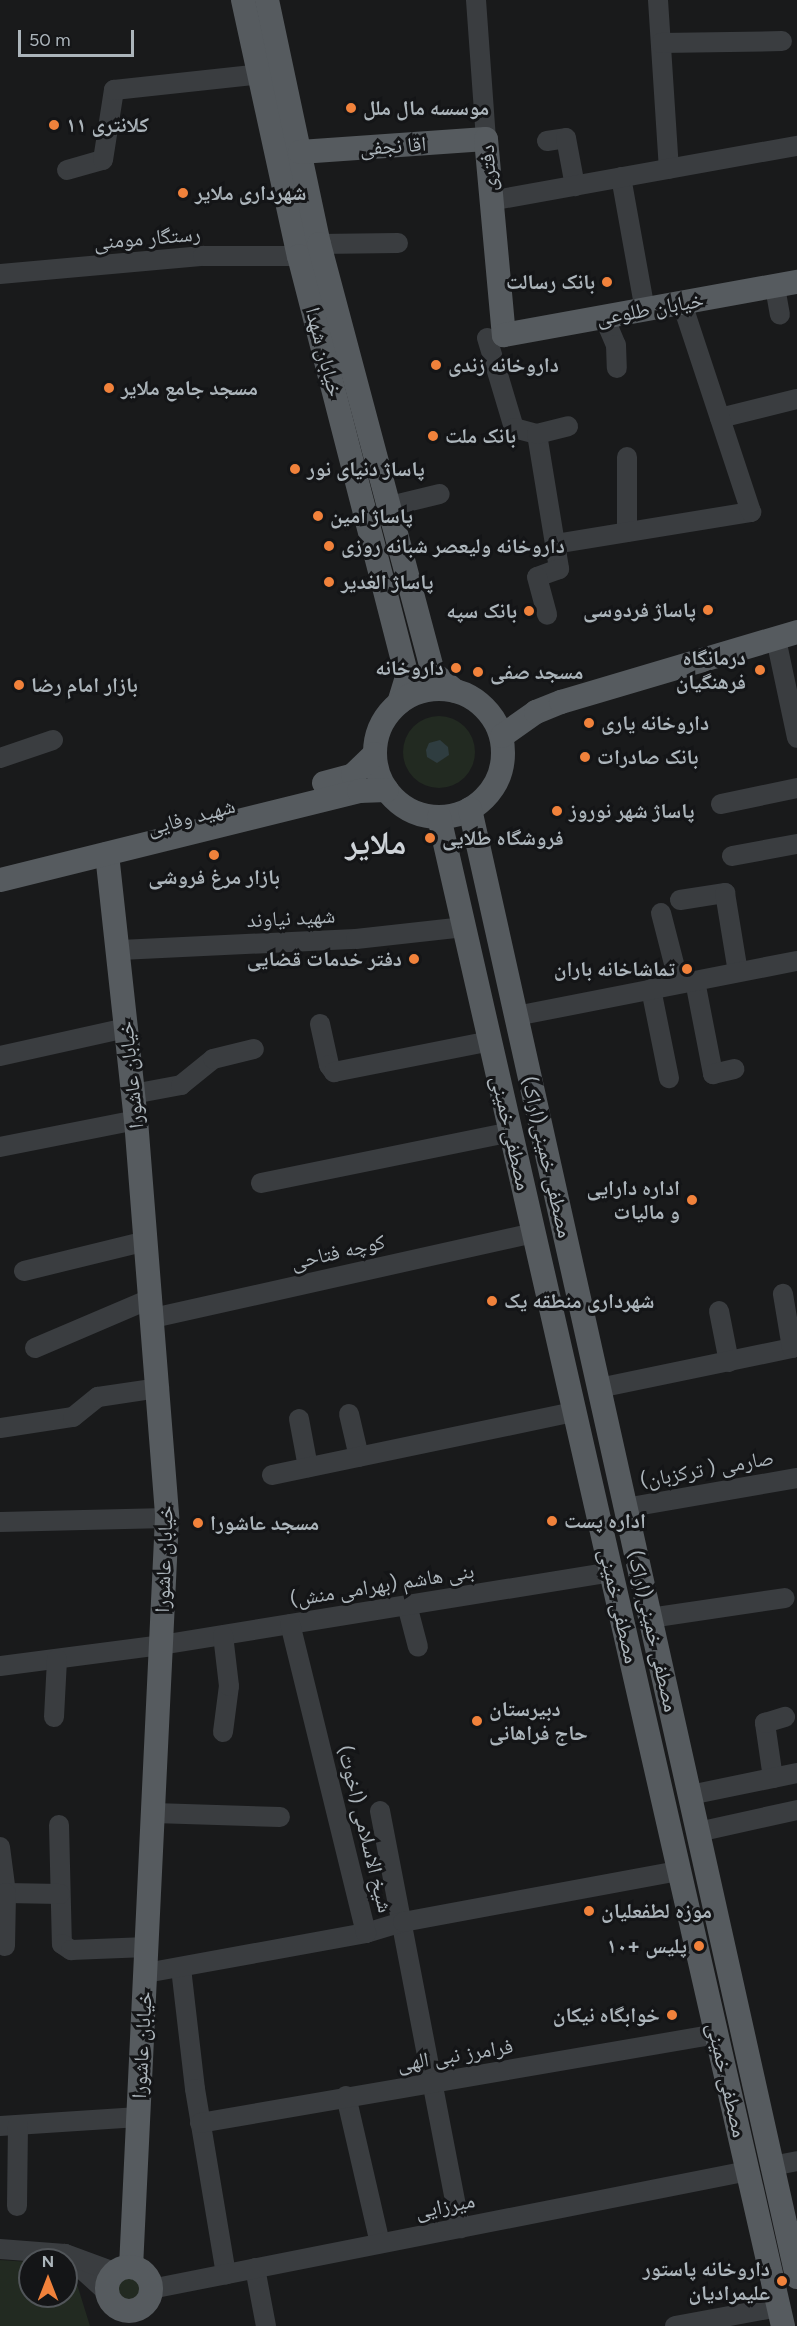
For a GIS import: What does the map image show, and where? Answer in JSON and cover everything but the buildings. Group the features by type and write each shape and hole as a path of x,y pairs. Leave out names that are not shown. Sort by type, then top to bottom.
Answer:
{"main road":[{"name":"خیابان شهدا","path":"243,0 309,250 395,624 406,677 399,703"},
{"name":"خیابان شهدا","path":"267,0 300,152 309,250 390,506 433,673 455,691"},
{"name":"اقا نجفی","path":"300,152 486,139"},
{"name":"دفتری","path":"486,139 495,336"},
{"name":"خیابان طلوعی","path":"495,336 786,284"},
{"path":"502,736 536,712 561,702 786,635"},
{"path":"431,690 455,691 483,707 502,736 502,766 495,783 470,809 439,817 412,811 387,790 378,773 375,754 380,729 399,703 431,690"},
{"name":"شهید وفایی","path":"0,866 354,775 375,754"},
{"name":"شهید وفایی","path":"0,880 359,791 387,790"},
{"name":"مصطفی خمینی(اراک)","path":"470,809 797,2277"},
{"name":"مصطفی خمینی","path":"439,817 677,1871 717,2034 781,2317"},
{"name":"خیابان عاشورا","path":"107,854 120,950 136,1120 159,1388 167,1518 139,2117 128,2298"}],"street":[{"name":"دفتری","path":"476,0 486,139"},
{"path":"658,0 669,169"},
{"path":"661,43 782,41"},
{"path":"67,170 103,160 114,90 262,74"},
{"path":"547,141 566,138 575,186"},
{"path":"490,201 797,146"},
{"path":"621,177 645,310"},
{"name":"رستگار مومنی","path":"0,274 203,256 398,243"},
{"path":"780,315 786,284"},
{"path":"555,544 751,512 682,303"},
{"path":"604,317 616,345 617,368"},
{"path":"495,336 514,428 537,434 568,426"},
{"path":"720,418 797,399"},
{"path":"537,434 559,569 537,577 547,615"},
{"path":"627,457 627,532"},
{"path":"390,506 440,494"},
{"path":"786,635 797,738"},
{"path":"0,758 52,740"},
{"path":"722,804 797,788"},
{"path":"732,856 797,844"},
{"path":"680,900 725,893 738,972"},
{"path":"661,913 687,982 713,1074 734,1069"},
{"name":"شهید نیاوند","path":"120,950 356,939 464,927"},
{"path":"516,1016 797,961"},
{"path":"651,989 669,1078"},
{"path":"320,1024 329,1065 334,1072 490,1041"},
{"path":"0,1056 126,1028"},
{"path":"133,1094 182,1086 213,1059 254,1048"},
{"path":"0,1147 136,1120"},
{"path":"261,1183 511,1132"},
{"name":"کوچه فتاحی","path":"35,1348 152,1308 534,1233"},
{"path":"24,1271 146,1241"},
{"path":"599,1388 792,1348 783,1294"},
{"path":"719,1311 729,1362"},
{"path":"0,1428 79,1415 98,1397 159,1388"},
{"path":"272,1475 574,1412"},
{"path":"350,1414 359,1456"},
{"path":"299,1419 308,1467"},
{"name":"صارمی ( ترکزبان)","path":"626,1508 797,1478"},
{"path":"0,1522 167,1518"},
{"name":"بنی هاشم (بهرامی منش)","path":"0,1666 160,1645 611,1572"},
{"path":"650,1618 785,1598"},
{"path":"407,1605 418,1647"},
{"name":"شیخ الاسلامی (اخوت)","path":"146,1973 366,1933 290,1624"},
{"path":"223,1635 229,1686 223,1732"},
{"path":"54,1717 57,1659"},
{"path":"773,1778 765,1723 786,1717"},
{"path":"690,1795 797,1773"},
{"path":"698,1832 797,1810"},
{"path":"380,1811 460,2228"},
{"path":"154,1813 280,1817"},
{"path":"59,1825 60,1894 65,1947 147,1947"},
{"path":"0,1846 4,1885 5,1946"},
{"path":"366,1933 402,1922 677,1871"},
{"path":"4,1885 60,1894"},
{"path":"181,1968 200,2123 226,2274"},
{"name":"فرامرز نبی الهی","path":"200,2123 346,2096 432,2084 717,2034"},
{"path":"346,2096 380,2243"},
{"path":"17,2206 9,2126 139,2117"},
{"path":"772,2166 797,2162"},
{"name":"میرزایی","path":"128,2298 255,2268 748,2171"},
{"path":"0,2249 64,2254 128,2298"},
{"path":"255,2268 266,2326"},
{"path":"675,2326 781,2317"}],"shaded area":[{"path":"439,716 459,722 469,732 475,752 469,772 459,782 439,788 419,782 409,772 403,752 409,732 419,722"},
{"path":"440,740 448,747 449,755 437,763 427,757 426,750 429,743"},
{"path":"0,2260 18,2261 18,2308 78,2308 78,2287 90,2326 0,2326"},
{"path":"128,2275 138,2279 142,2289 138,2299 128,2303 118,2299 114,2289 118,2279"}],"place":[{"name":"موسسه مال ملل","path":"351,108"},
{"name":"کلانتری ۱۱","path":"54,125"},
{"name":"شهرداری ملایر","path":"183,193"},
{"name":"بانک رسالت","path":"607,282"},
{"name":"داروخانه زندی","path":"436,365"},
{"name":"مسجد جامع ملایر","path":"109,388"},
{"name":"بانک ملت","path":"433,436"},
{"name":"پاساژ دنیای نور","path":"295,469"},
{"name":"پاساژ امین","path":"318,516"},
{"name":"داروخانه ولیعصر شبانه روزی","path":"329,546"},
{"name":"پاساژ الغدیر","path":"329,582"},
{"name":"پاساژ فردوسی","path":"708,610"},
{"name":"بانک سپه","path":"529,611"},
{"name":"داروخانه","path":"456,668"},
{"name":"درمانگاه فرهنگیان","path":"760,670"},
{"name":"مسجد صفی","path":"478,672"},
{"name":"بازار امام رضا","path":"19,685"},
{"name":"داروخانه یاری","path":"589,723"},
{"name":"بانک صادرات","path":"585,757"},
{"name":"پاساژ شهر نوروز","path":"557,811"},
{"name":"فروشگاه طلایی","path":"430,838"},
{"name":"بازار مرغ فروشی","path":"214,855"},
{"name":"دفتر خدمات قضایی","path":"414,959"},
{"name":"تماشاخانه باران","path":"687,969"},
{"name":"اداره دارایی و مالیات","path":"692,1200"},
{"name":"شهرداری منطقه یک","path":"492,1301"},
{"name":"اداره پست","path":"552,1521"},
{"name":"مسجد عاشورا","path":"198,1523"},
{"name":"دبیرستان حاج فراهانی","path":"477,1721"},
{"name":"موزه لطفعلیان","path":"589,1911"},
{"name":"پلیس +۱۰","path":"699,1946"},
{"name":"خوابگاه نیکان","path":"672,2015"},
{"name":"داروخانه پاستور علیمرادیان","path":"782,2281"}],"district":[{"name":"ملایر","path":"376,843"}]}
